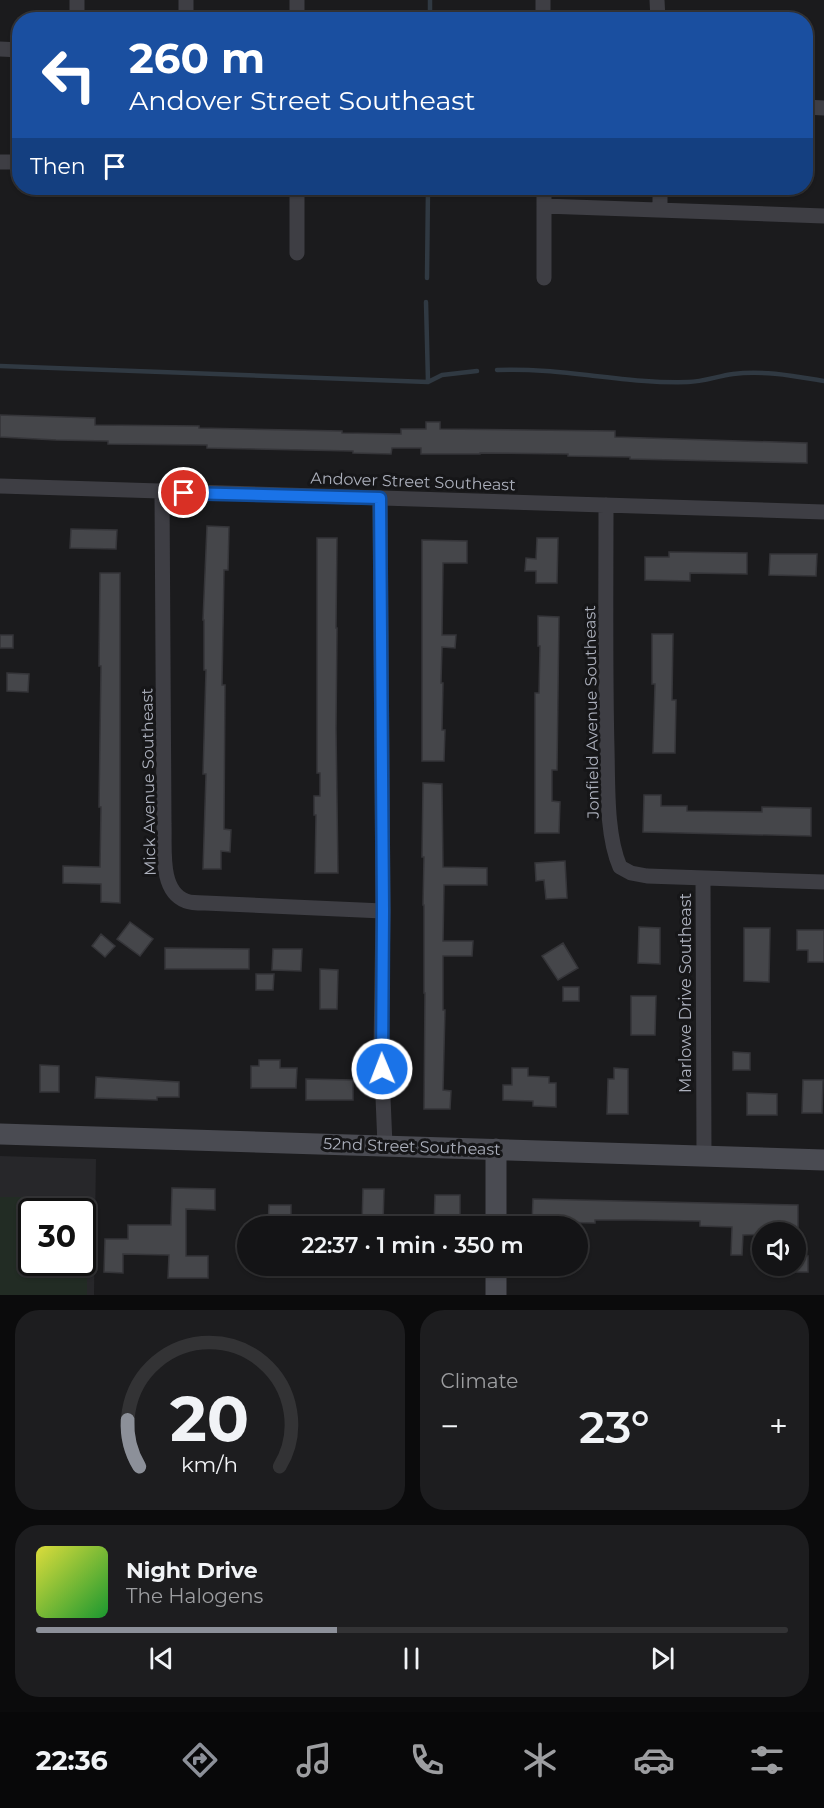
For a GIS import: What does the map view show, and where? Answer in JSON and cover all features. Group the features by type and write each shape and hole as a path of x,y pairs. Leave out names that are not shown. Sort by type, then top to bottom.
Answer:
{"main road":[{"name":"52nd Street Southeast","path":"0,1134 824,1160"},
{"path":"496,1149 496,1216"},
{"path":"496,1276 496,1295"}],"street":[{"path":"297,195 297,253"},
{"path":"544,195 544,278"},
{"path":"660,195 660,210"},
{"path":"544,206 824,216"},
{"name":"Andover Street Southeast","path":"0,486 824,512"},
{"name":"Mick Avenue Southeast","path":"162,492 164,824 166,879 173,893 187,902 383,911"},
{"path":"380,498 383,911 381,1050 385,1145"},
{"name":"Jonfield Avenue Southeast","path":"606,505 607,775 614,854 620,867 631,873 647,876 703,878"},
{"name":"Marlowe Drive Southeast","path":"704,1156 703,878 824,882"}],"shaded area":[{"path":"0,1156 96,1159 95,1198 18,1198 18,1276 94,1276 94,1295 0,1295"},
{"path":"0,1197 87,1197 18,1198 18,1276 87,1276 87,1295 0,1295"}],"building":[{"path":"0,415 95,418 95,425 199,426 199,428 342,431 342,433 401,434 401,429 426,429 426,422 440,422 440,429 615,431 615,437 807,443 807,463 630,459 630,457 568,456 568,454 421,454 421,448 392,448 391,454 207,448 207,445 108,444 108,441 0,437"},
{"path":"207,526 229,527 228,570 224,570 222,685 225,685 224,829 231,830 230,852 221,851 221,869 203,869 206,670 204,670 203,620"},
{"path":"71,529 117,530 116,549 70,548"},
{"path":"317,538 337,538 338,873 315,873 314,796 320,796 320,773 317,773"},
{"path":"537,538 558,538 557,583 536,583 536,571 525,571 526,558 536,559"},
{"path":"422,540 467,541 467,563 443,563 442,635 456,635 455,648 442,647 444,761 422,761"},
{"path":"669,552 747,553 747,574 690,573 690,581 645,580 645,557 669,557"},
{"path":"770,554 817,554 816,576 769,575"},
{"path":"100,573 120,573 120,903 101,902 101,884 63,883 63,866 100,867"},
{"path":"538,616 559,617 557,770 552,770 552,801 560,802 559,833 535,833 535,693 539,693 540,646 538,646"},
{"path":"652,634 673,634 672,700 676,700 675,753 653,753 655,684 652,684"},
{"path":"0,635 13,635 13,648 0,648"},
{"path":"7,673 29,674 28,692 7,691"},
{"path":"423,783 442,784 443,867 487,868 487,885 444,885 443,941 473,941 472,956 443,956 443,1010 445,1010 443,1090 451,1091 450,1109 424,1109"},
{"path":"644,795 661,795 661,806 687,806 687,811 762,812 762,807 811,808 811,836 643,832"},
{"path":"565,861 567,898 546,899 544,880 536,881 535,863"},
{"path":"130,922 153,939 140,956 117,939"},
{"path":"639,927 660,928 660,964 638,963"},
{"path":"744,928 770,928 769,982 744,981"},
{"path":"797,930 824,930 824,962 808,962 808,950 797,950"},
{"path":"101,934 115,946 105,957 92,946"},
{"path":"563,943 578,968 558,980 542,956"},
{"path":"165,948 249,949 249,969 165,969"},
{"path":"273,949 302,949 301,971 272,970"},
{"path":"320,969 338,970 337,1009 320,1009"},
{"path":"256,974 274,974 273,990 256,990"},
{"path":"563,987 579,987 579,1001 563,1001"},
{"path":"631,996 656,996 655,1035 631,1035"},
{"path":"733,1052 750,1053 750,1070 733,1070"},
{"path":"259,1060 280,1060 280,1068 297,1068 296,1088 251,1088 251,1066 259,1066"},
{"path":"40,1065 59,1066 59,1092 40,1092"},
{"path":"512,1068 528,1068 528,1076 549,1077 549,1083 556,1083 556,1107 533,1106 533,1101 503,1100 503,1085 512,1085"},
{"path":"614,1068 628,1069 628,1114 607,1114 608,1079 614,1079"},
{"path":"96,1077 179,1082 179,1097 157,1097 157,1100 95,1098"},
{"path":"306,1079 353,1080 353,1100 306,1100"},
{"path":"803,1080 823,1080 822,1113 802,1113"},
{"path":"747,1093 777,1094 777,1115 747,1115"},
{"path":"172,1188 215,1189 215,1210 186,1209 186,1256 208,1256 208,1278 168,1278 169,1255 123,1254 123,1273 104,1272 105,1239 128,1239 128,1225 171,1225"},
{"path":"363,1189 384,1189 383,1216 362,1216"},
{"path":"435,1195 460,1195 460,1216 434,1216"},
{"path":"533,1199 798,1205 798,1222 752,1222 752,1235 743,1235 742,1255 731,1255 732,1227 700,1226 700,1221 595,1220 595,1223 588,1223 588,1216 532,1216"},
{"path":"269,1205 291,1205 291,1216 268,1216"},
{"path":"806,1256 808,1256 808,1272 806,1272"}],"waterway":[{"path":"430,0 430,12"},
{"path":"427,278 428,195"},
{"path":"426,302 428,382"},
{"path":"0,366 428,382 442,375 477,371"},
{"path":"497,370 545,371 664,382 694,382 733,374 756,373 824,381"}],"route":[{"path":"184,493 380,498 382,1069"}]}
